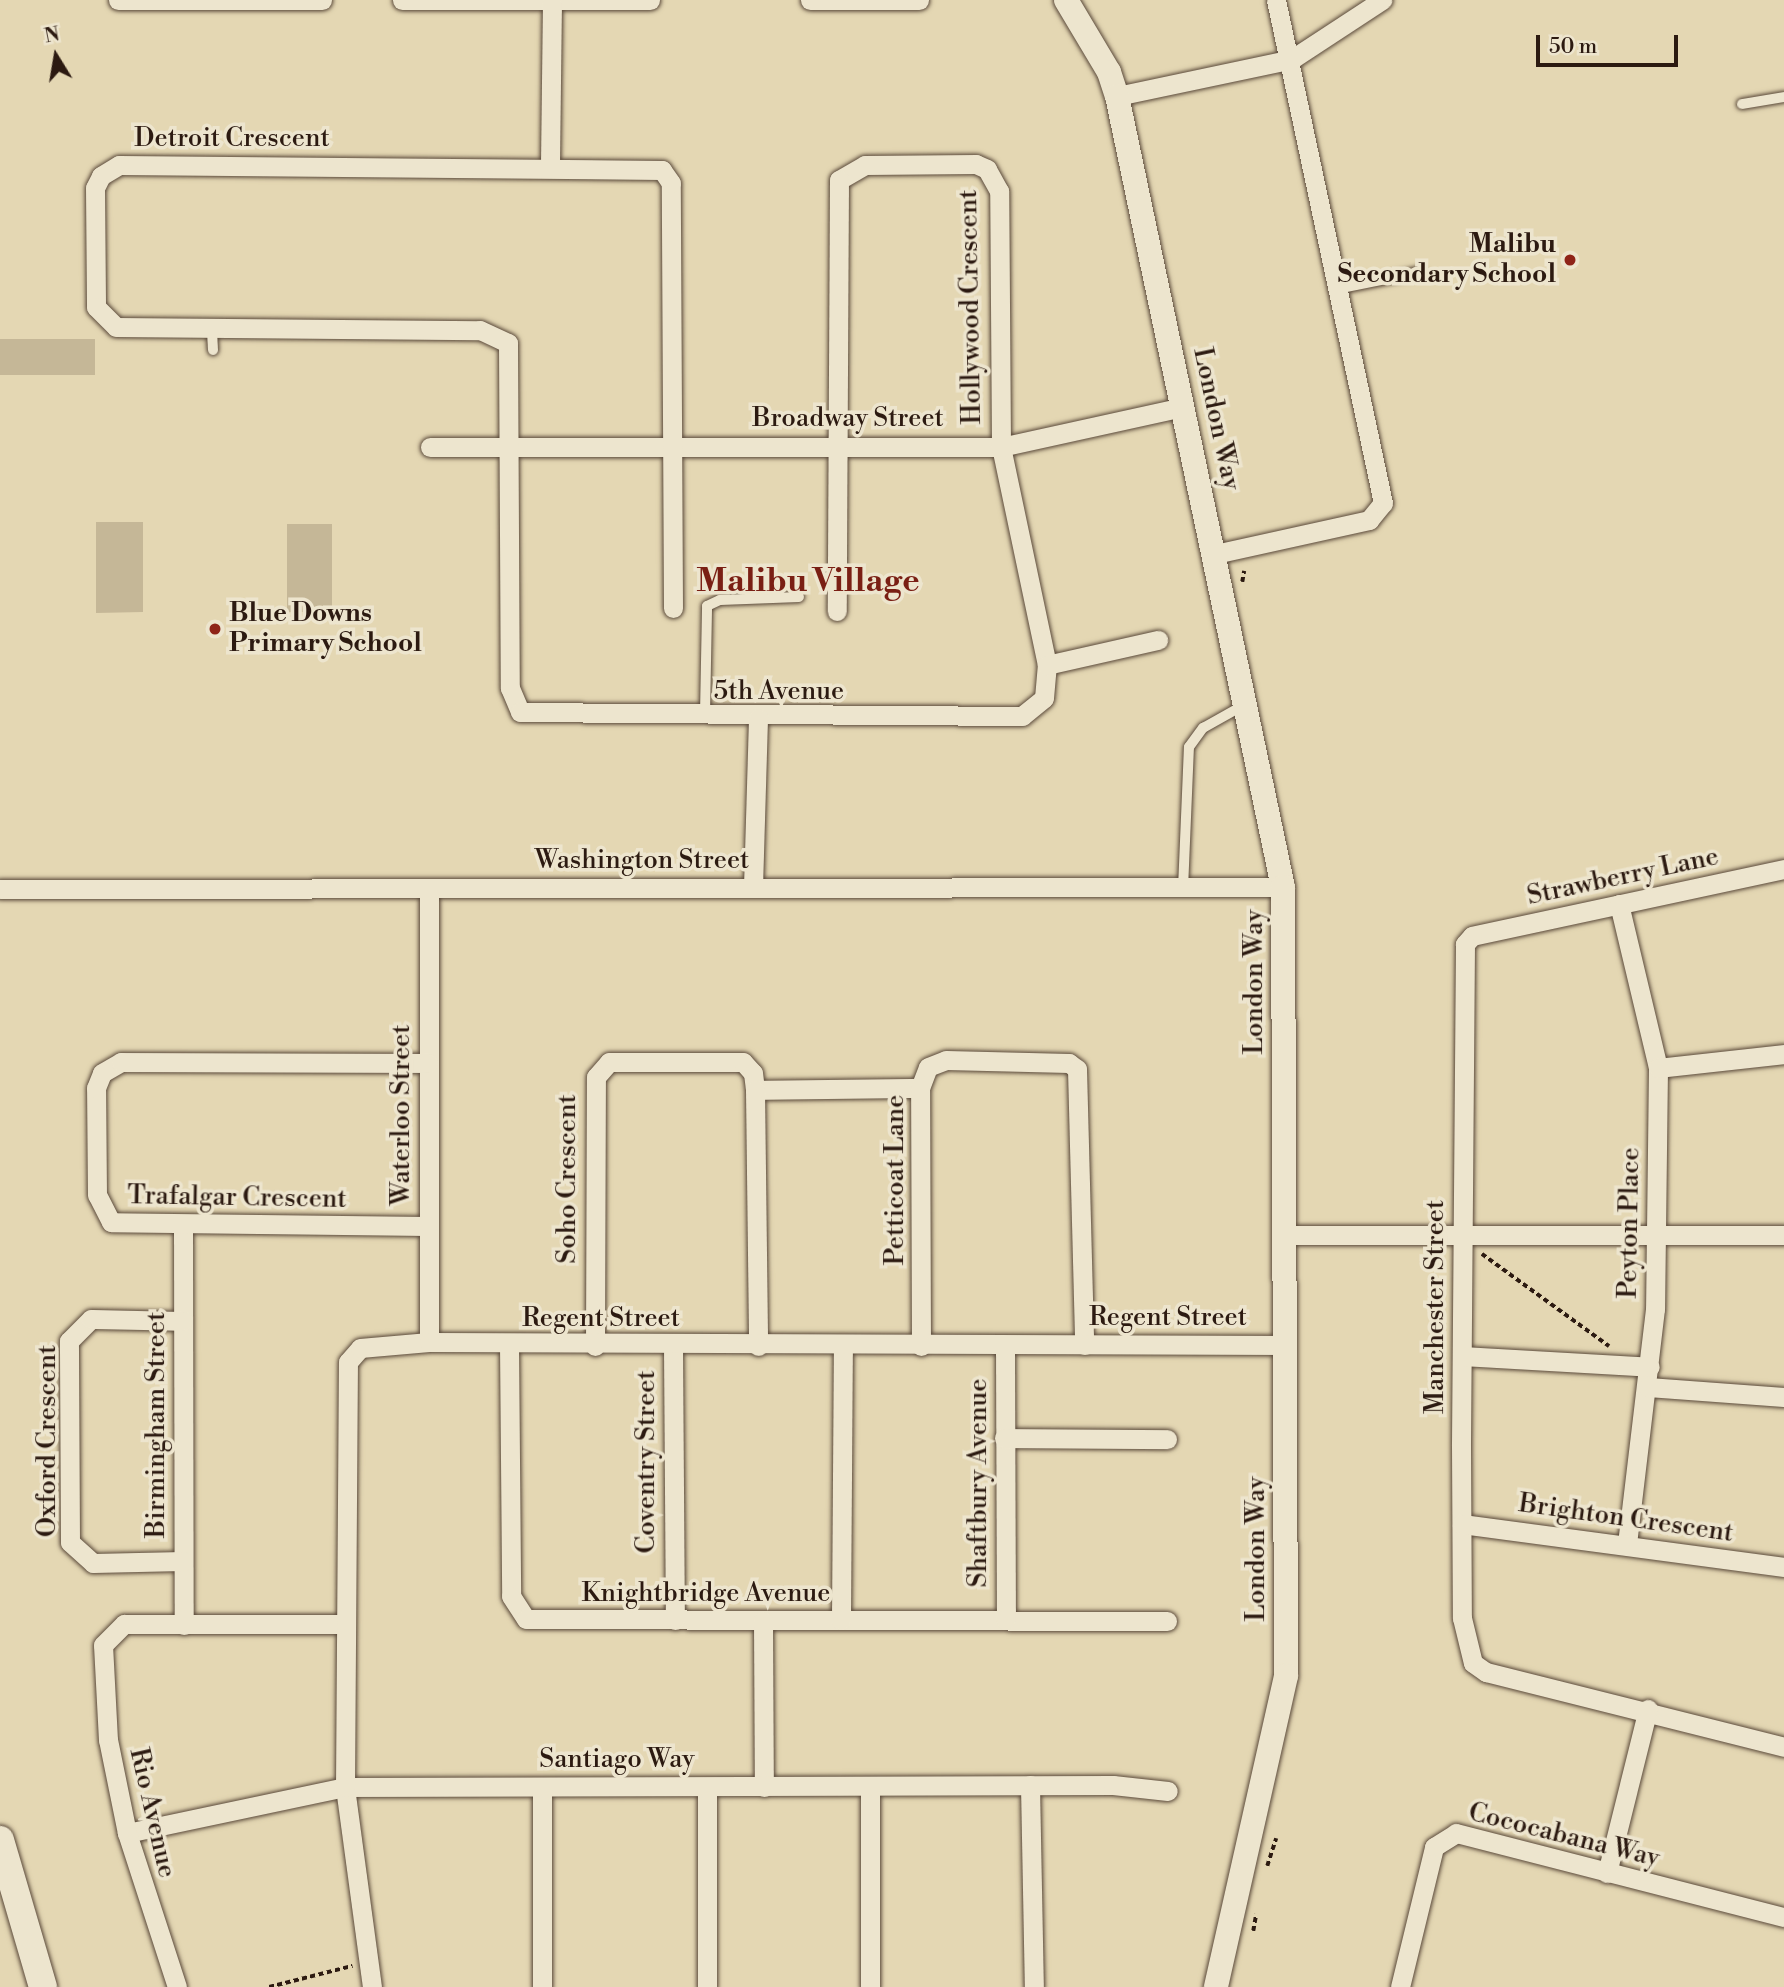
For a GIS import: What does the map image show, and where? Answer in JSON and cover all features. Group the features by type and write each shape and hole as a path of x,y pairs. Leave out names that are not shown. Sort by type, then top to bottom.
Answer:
{"main road":[{"path":"0,1840 43,1987"}],"street":[{"path":"118,0 321,0"},
{"path":"402,0 650,0"},
{"path":"810,0 919,0"},
{"name":"London Way","path":"1066,0 1104,61 1117,96 1247,704 1283,887 1287,1345 1283,1707 1216,1987"},
{"path":"1215,554 1368,520 1382,509 1383,488 1292,59 1276,0"},
{"path":"1117,96 1292,59 1382,0"},
{"path":"550,164 552,2"},
{"name":"Detroit Crescent","path":"507,445 508,344 488,331 213,340 132,331 99,314 95,188 110,168 550,164 655,167 669,178 672,446"},
{"name":"Hollywood Crescent","path":"838,444 839,180 865,165 976,164 993,174 999,191 1001,447"},
{"name":"Broadway Street","path":"430,447 838,444 1001,447 1183,407"},
{"path":"837,611 838,444"},
{"name":"5th Avenue","path":"507,445 510,688 515,708 536,717 758,719 1022,716 1044,698 1047,665 1001,447"},
{"path":"672,446 674,608"},
{"path":"1047,665 1158,640"},
{"path":"753,887 758,719"},
{"name":"Strawberry Lane","path":"1472,936 1784,869"},
{"name":"Washington Street","path":"0,889 1283,887"},
{"name":"Waterloo Street","path":"429,888 429,1342"},
{"name":"Peyton Place","path":"1619,904 1658,1068 1657,1236 1650,1367 1627,1545"},
{"name":"Manchester Street","path":"1472,936 1462,957 1462,1524 1465,1647 1486,1672 1648,1709"},
{"path":"1658,1068 1784,1054"},
{"name":"Petticoat Lane","path":"921,1346 920,1088 928,1067 946,1060 1069,1063 1077,1069 1084,1345"},
{"name":"Trafalgar Crescent","path":"428,1063 121,1062 107,1068 96,1088 101,1211 117,1224 428,1226"},
{"name":"Soho Crescent","path":"595,1346 593,1090 599,1071 609,1062 743,1062 753,1073 755,1090 758,1346"},
{"path":"755,1090 920,1088"},
{"name":"Birmingham Street","path":"183,1224 184,1625"},
{"path":"1286,1235 1784,1235"},
{"name":"Oxford Crescent","path":"183,1321 91,1319 69,1341 70,1542 93,1563 183,1561"},
{"name":"Regent Street","path":"372,1987 345,1787 348,1362 371,1343 595,1346 1287,1345"},
{"name":"Knightbridge Avenue","path":"509,1344 511,1596 518,1614 538,1622 1167,1620"},
{"name":"Coventry Street","path":"673,1346 675,1620"},
{"path":"841,1619 843,1346"},
{"name":"Shaftbury Avenue","path":"1005,1346 1006,1620"},
{"path":"1462,1356 1650,1367"},
{"path":"1648,1387 1784,1397"},
{"path":"1004,1438 1167,1439"},
{"name":"Brighton Crescent","path":"1462,1524 1784,1567"},
{"path":"762,1621 764,1787"},
{"name":"Rio Avenue","path":"177,1987 127,1833 105,1717 103,1645 124,1624 184,1625"},
{"path":"184,1625 345,1624"},
{"path":"1607,1873 1648,1709 1784,1746"},
{"path":"1030,1785 1034,1987"},
{"name":"Santiago Way","path":"127,1833 345,1787 1113,1785 1168,1791"},
{"path":"870,1786 870,1987"},
{"path":"542,1787 542,1987"},
{"path":"707,1787 707,1987"},
{"name":"Cococabana Way","path":"1404,1986 1438,1840 1464,1833 1607,1873 1784,1917"}],"lane":[{"path":"1742,104 1784,97"},
{"path":"1341,288 1420,272"},
{"path":"705,718 707,606 720,600 799,597"},
{"path":"1183,889 1189,747 1203,728 1247,704"}],"path":[{"path":"1463,1236 1501,1273 1619,1353 1650,1367"},
{"path":"270,1987 369,1962"}],"shaded area":[{"path":"0,339 95,339 95,375 0,375"},
{"path":"96,522 143,522 143,612 96,613"},
{"path":"287,524 332,524 332,612 287,612"}],"place":[{"name":"Malibu Secondary School","path":"1570,260"},
{"name":"Blue Downs Primary School","path":"215,629"}],"district":[{"name":"Malibu Village","path":"808,582"}]}
